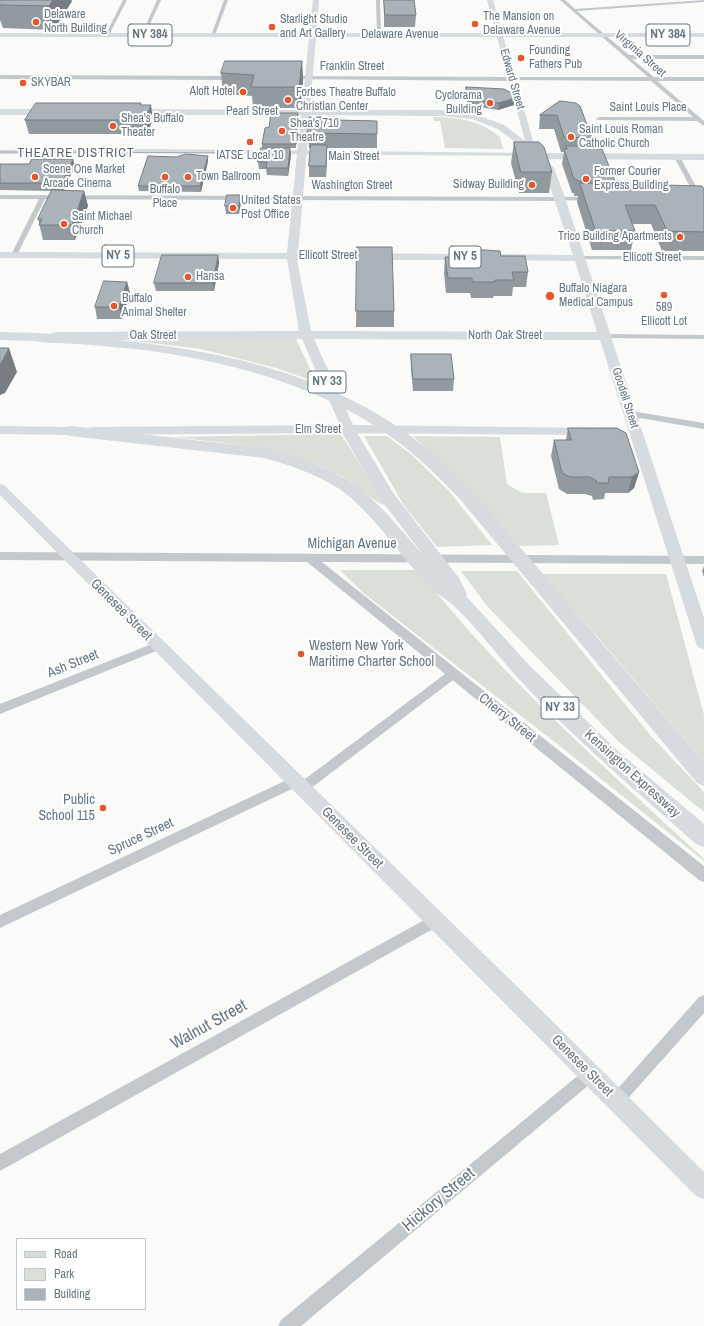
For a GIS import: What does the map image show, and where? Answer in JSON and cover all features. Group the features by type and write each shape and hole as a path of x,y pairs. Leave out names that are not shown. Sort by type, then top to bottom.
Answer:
{"highway":[{"name":"Oak Street","path":"0,336 36,337"},
{"path":"36,337 116,343 155,348 228,361 293,381 319,391 352,406 399,436 419,452 464,494 704,777"},
{"name":"NY 33","path":"348,429 388,497 453,582 463,603"},
{"name":"Elm Street","path":"0,430 70,431"},
{"path":"70,431 264,453 294,462 326,475 356,493 382,519 440,586 463,603"},
{"name":"Kensington Expressway","path":"463,603 524,672 612,758 704,837"}],"main road":[{"path":"293,256 316,0"},
{"name":"Edward Street","path":"490,0 529,141 539,156"},
{"name":"Delaware Avenue","path":"0,35 704,35"},
{"path":"0,112 62,112"},
{"name":"Pearl Street","path":"120,112 441,113 474,117 501,127 539,156"},
{"name":"Main Street","path":"0,153 134,151 265,152 301,155 525,158 539,156"},
{"name":"Main Street","path":"0,153 262,158 301,155"},
{"path":"539,156 704,157"},
{"name":"Goodell Street","path":"539,156 549,168 580,258 631,414 629,431 678,560 704,643"},
{"name":"Ellicott Street","path":"0,255 580,258"},
{"name":"NY 33","path":"293,256 306,335 348,429"},
{"name":"North Oak Street","path":"306,335 606,336"},
{"name":"Oak Street","path":"36,337 306,335"},
{"name":"Elm Street","path":"70,431 348,429 602,431"},
{"name":"Genesee Street","path":"0,488 157,646 591,1074 704,1188"}],"street":[{"path":"107,35 125,0"},
{"path":"143,35 159,0"},
{"path":"213,35 226,0"},
{"path":"378,0 379,35"},
{"name":"Virginia Street","path":"562,0 704,124"},
{"path":"574,10 704,1"},
{"path":"628,57 704,58"},
{"path":"0,77 248,78"},
{"name":"Franklin Street","path":"280,78 704,79"},
{"name":"Saint Louis Place","path":"599,119 696,117 704,115"},
{"path":"677,157 702,199 704,207"},
{"name":"Washington Street","path":"0,197 595,199"},
{"path":"14,255 43,197"},
{"path":"692,199 702,199"},
{"name":"Ellicott Street","path":"580,258 704,258"},
{"name":"North Oak Street","path":"606,336 704,337"},
{"path":"631,414 704,426"},
{"name":"Michigan Avenue","path":"0,556 312,559 704,560"},
{"name":"Cherry Street","path":"312,559 704,876"},
{"name":"Ash Street","path":"0,709 157,646"},
{"name":"Spruce Street","path":"0,922 299,785 453,674"},
{"name":"Walnut Street","path":"0,1163 435,920"},
{"path":"617,1100 704,1002"},
{"name":"Hickory Street","path":"287,1326 591,1074"}],"green space":[{"path":"433,117 460,119 485,127 500,137 503,149 445,148 440,121 434,121"},
{"path":"119,339 296,339 316,382 276,368 201,349"},
{"path":"335,434 342,436 387,506 379,503 353,483 336,473 297,458 276,452 235,444 172,437"},
{"path":"364,436 387,436 412,455 449,491 492,545 437,547 403,504"},
{"path":"413,436 500,437 507,484 522,493 546,493 559,545 519,546 472,495"},
{"path":"340,570 418,570 450,609 519,684 592,755 704,859 704,861 362,592"},
{"path":"461,571 517,571 650,735 704,792 704,812 620,743 487,606"},
{"path":"541,574 666,574 704,715 704,762 597,636"}],"building":[{"path":"0,0 53,0 49,6 0,5"},
{"path":"384,0 414,0 416,15 385,15"},
{"path":"225,61 302,61 299,87 251,87 254,75 221,73"},
{"path":"466,87 504,89 513,94 515,98 499,103 479,100 468,101"},
{"path":"560,101 576,103 580,106 592,138 564,137 557,115 540,115"},
{"path":"36,103 141,103 140,105 151,105 145,120 25,120"},
{"name":"Shea's 710 Theatre","path":"271,113 298,113 296,144 262,144 265,128 269,127"},
{"path":"310,117 335,117 335,120 377,121 377,134 308,133"},
{"path":"514,142 539,142 544,147 552,172 521,172"},
{"path":"311,145 327,145 326,166 309,166"},
{"path":"566,146 596,146 597,149 602,149 615,181 577,181 574,179 564,149 567,149"},
{"path":"261,148 290,148 288,168 266,168 267,162 258,162"},
{"path":"186,154 208,156 200,186 138,186 148,156 176,157"},
{"name":"Scene One Market Arcade Cinema","path":"32,159 73,159 62,183 0,183 0,164 29,164"},
{"path":"580,183 702,186 704,189 704,232 667,231 655,205 625,205 635,231 596,231"},
{"path":"52,190 84,191 72,225 39,225 42,219 38,219"},
{"path":"227,195 240,195 239,206 225,206"},
{"path":"357,247 392,247 394,311 356,311"},
{"path":"466,249 500,251 501,256 525,256 528,272 512,272 514,280 495,280 495,282 472,282 472,278 448,278 445,257 451,257 451,254 467,254"},
{"name":"Hansa","path":"162,255 218,255 213,283 154,283"},
{"path":"104,281 127,282 119,307 95,307"},
{"path":"0,348 9,348 0,365"},
{"path":"411,354 451,354 454,379 413,379"},
{"path":"568,428 617,428 626,433 639,472 632,477 609,477 608,483 597,483 596,480 589,477 570,477 562,473 554,440 571,440"}],"tram line":[{"path":"0,152 262,153"}],"place":[{"name":"Delaware North Building","path":"36,22"},
{"name":"The Mansion on Delaware Avenue","path":"475,24"},
{"name":"Starlight Studio and Art Gallery","path":"272,27"},
{"name":"Founding Fathers Pub","path":"521,58"},
{"name":"SKYBAR","path":"23,83"},
{"name":"Aloft Hotel","path":"243,92"},
{"name":"Forbes Theatre Buffalo Christian Center","path":"288,100"},
{"name":"Cyclorama Building","path":"490,103"},
{"name":"Shea's Buffalo Theater","path":"113,126"},
{"name":"Shea's 710 Theatre","path":"282,131"},
{"name":"Saint Louis Roman Catholic Church","path":"571,137"},
{"name":"IATSE Local 10","path":"250,142"},
{"name":"Scene One Market Arcade Cinema","path":"35,177"},
{"name":"Buffalo Place","path":"165,177"},
{"name":"Town Ballroom","path":"188,177"},
{"name":"Former Courier Express Building","path":"586,179"},
{"name":"Sidway Building","path":"532,185"},
{"name":"United States Post Office","path":"233,208"},
{"name":"Saint Michael Church","path":"64,224"},
{"name":"Trico Building Apartments","path":"680,237"},
{"name":"Hansa","path":"188,277"},
{"name":"589 Ellicott Lot","path":"664,295"},
{"name":"Buffalo Niagara Medical Campus","path":"550,296"},
{"name":"Buffalo Animal Shelter","path":"114,306"},
{"name":"Western New York Maritime Charter School","path":"301,654"},
{"name":"Public School 115","path":"103,808"}],"district":[{"name":"THEATRE DISTRICT","path":"76,154"}]}
